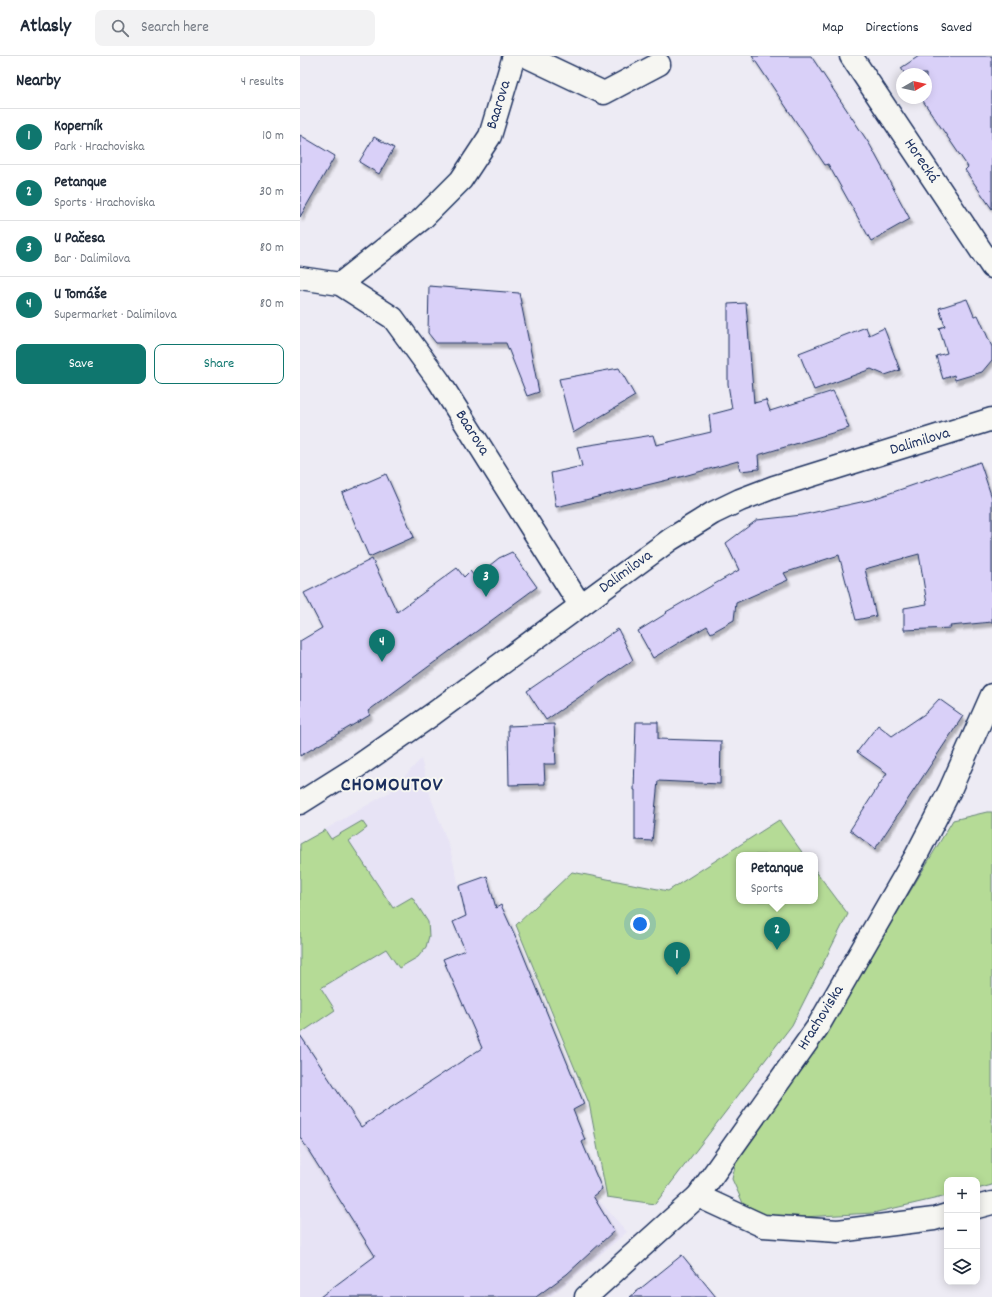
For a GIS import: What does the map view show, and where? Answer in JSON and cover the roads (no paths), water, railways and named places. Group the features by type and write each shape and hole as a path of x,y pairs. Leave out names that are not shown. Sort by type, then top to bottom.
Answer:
{"street":[{"name":"Baarova","path":"340,284 422,219 461,180 490,136 514,56"},
{"path":"526,56 604,92 659,64"},
{"name":"Horecká","path":"851,56 992,267"},
{"name":"Baarova","path":"300,278 340,284 393,318 439,381 580,605"},
{"name":"Dalimilova","path":"300,803 354,769 433,714 671,539 713,513 740,500 774,487 992,419"},
{"name":"Hrachoviska","path":"586,1297 698,1196 821,1022 916,856 950,790 992,695"},
{"path":"698,1196 763,1226 838,1231 934,1219 944,1216"},
{"path":"980,1206 992,1203"}],"place":[{"name":"U Pačesa","path":"486,597"},
{"name":"U Tomáše","path":"382,662"},
{"name":"Petanque","path":"777,950"},
{"name":"Koperník","path":"677,975"}],"district":[{"name":"CHOMOUTOV","path":"392,786"}]}
